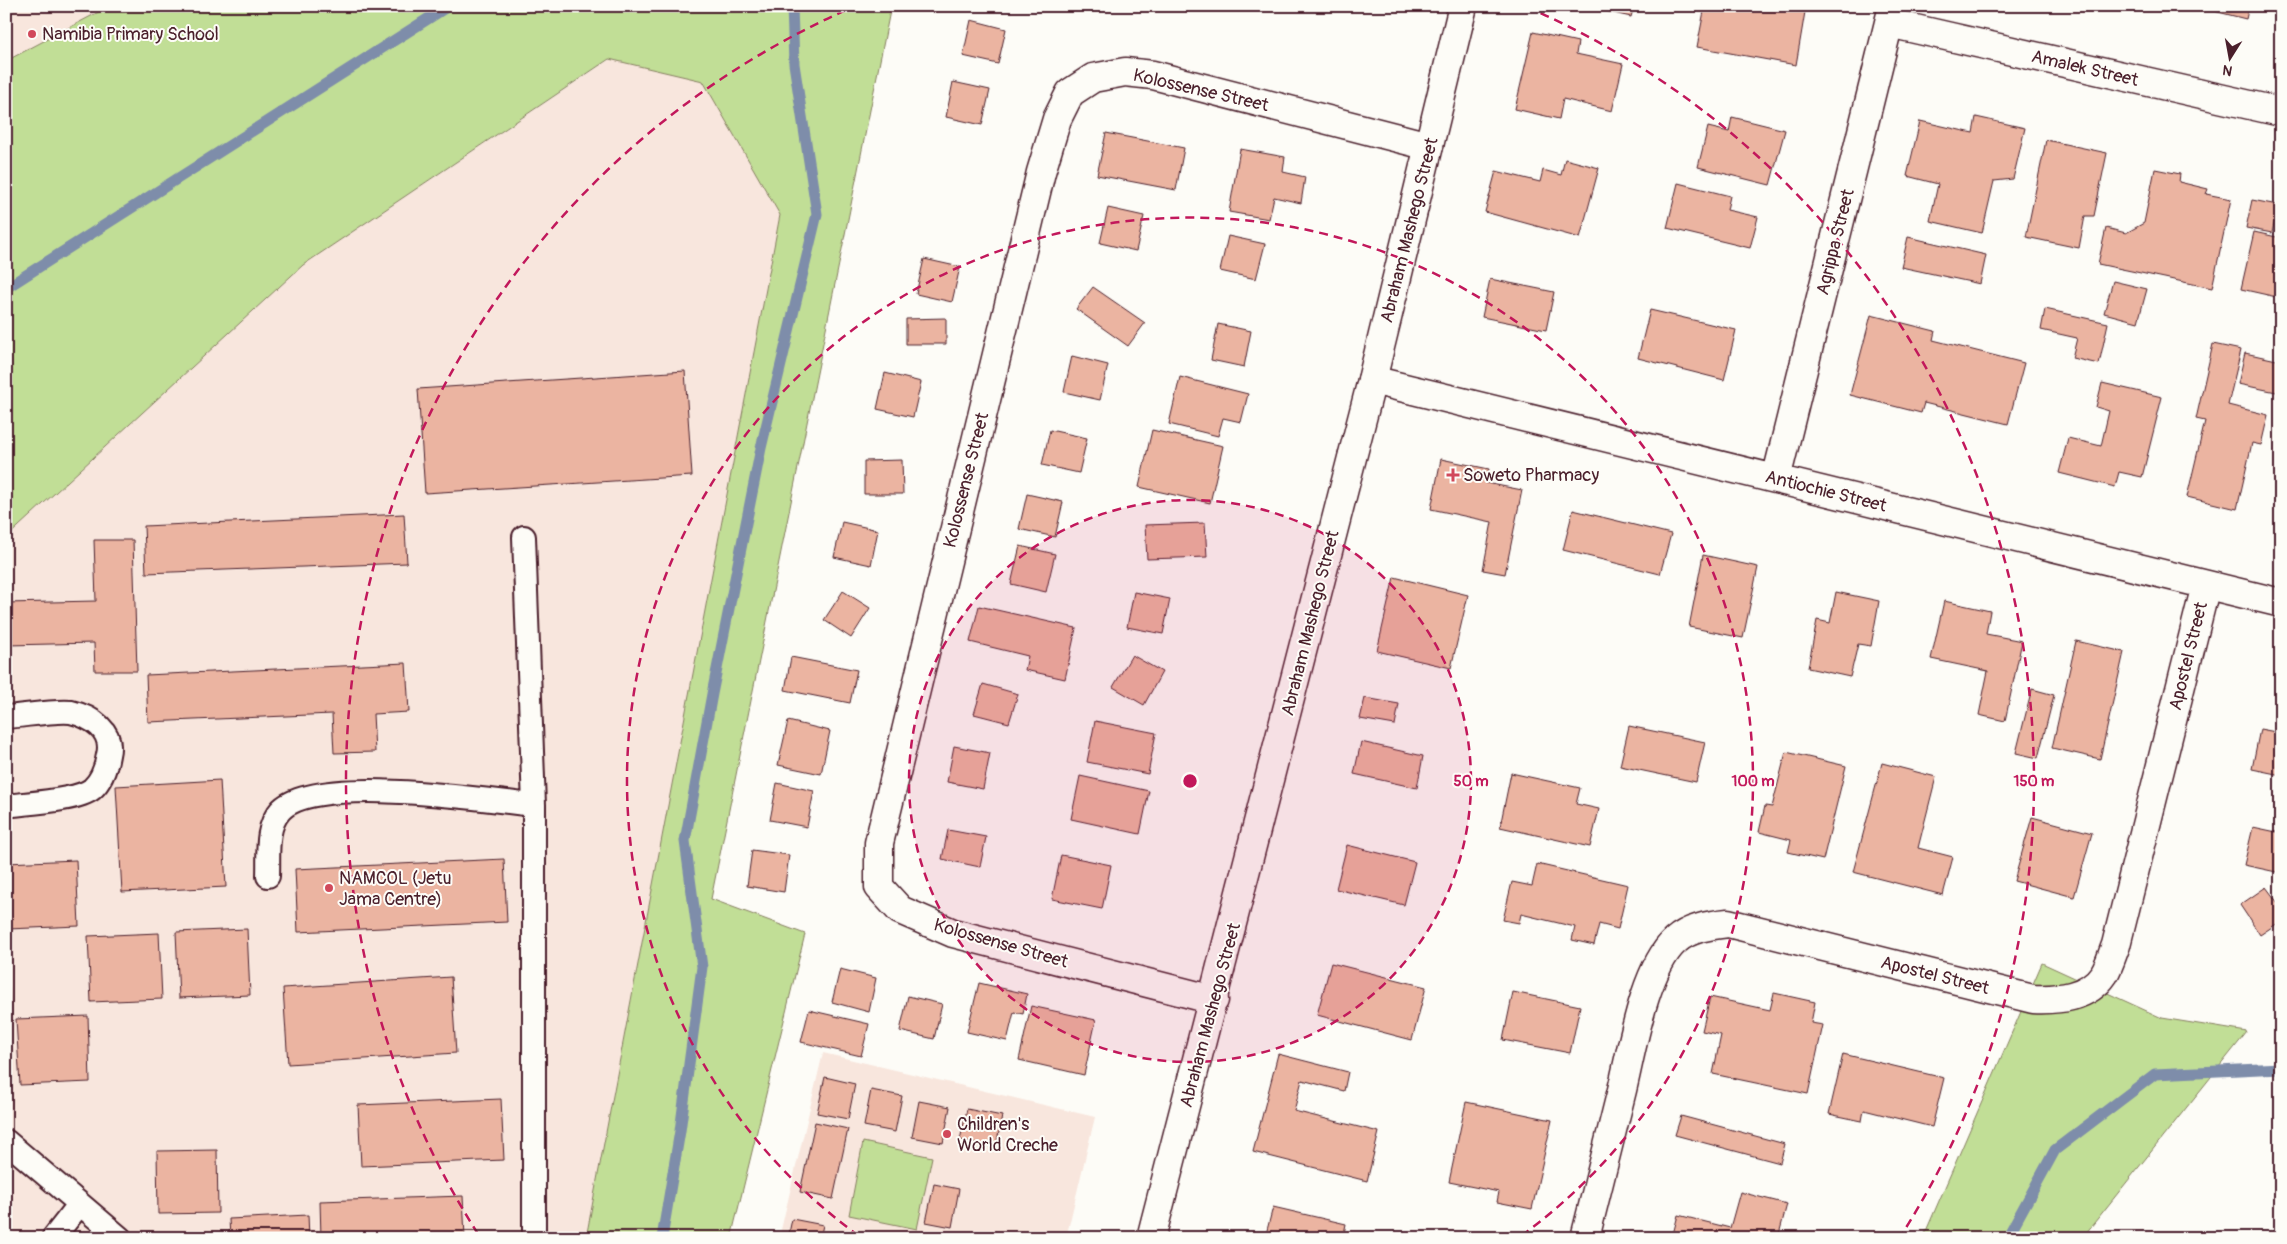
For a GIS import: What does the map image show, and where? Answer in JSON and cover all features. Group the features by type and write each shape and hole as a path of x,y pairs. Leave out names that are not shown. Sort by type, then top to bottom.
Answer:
{"street":[{"name":"Abraham Mashego Street","path":"1152,1238 1372,380 1463,6"},
{"name":"Amalek Street","path":"1891,15 2281,112"},
{"name":"Agrippa Street","path":"1776,479 1891,15"},
{"name":"Kolossense Street","path":"1214,1000 953,933 900,910 879,887 878,843 1041,172 1057,119 1070,93 1092,78 1125,72 1153,75 1429,146"},
{"name":"Antiochie Street","path":"1372,380 2281,603"},
{"name":"Apostel Street","path":"1585,1238 1644,999 1662,959 1675,941 1689,932 1707,925 1728,923 2033,999 2056,1000 2086,992 2104,975 2116,946 2206,585"}],"lane":[{"path":"524,537 534,805 534,1238"},
{"path":"6,717 70,712 96,722 107,734 110,750 105,769 91,789 67,799 6,806"},
{"path":"268,876 270,828 281,810 299,800 331,792 372,792 417,793 534,805"},
{"path":"6,1140 79,1205 120,1238"},
{"path":"53,1238 79,1205"}],"shaded area":[{"name":"Namibia Primary School","path":"6,6 110,6 6,61"},
{"name":"NAMCOL (Jetu Jama Centre)","path":"610,59 703,81 780,215 586,1238 6,1238 6,538 303,265"},
{"name":"Children's World Creche","path":"823,1053 1095,1117 1066,1238 779,1238"}],"green space":[{"path":"110,6 891,6 711,899 805,934 731,1238 586,1238 780,215 703,81 609,59 303,265 6,538 6,61"},
{"path":"2042,963 2162,1018 2247,1032 2082,1238 1923,1238"},
{"path":"863,1142 932,1157 917,1229 849,1215"}],"building":[{"path":"1582,6 1634,6 1631,17"},
{"path":"1705,6 1806,6 1796,65 1697,47"},
{"path":"2207,6 2249,6 2246,19 2206,9"},
{"path":"971,20 1006,29 998,64 963,56"},
{"path":"1533,32 1578,42 1576,54 1623,64 1612,111 1563,99 1559,119 1515,109"},
{"path":"953,82 990,90 982,125 946,117"},
{"path":"1732,117 1785,130 1770,185 1698,167 1708,127 1729,132"},
{"path":"1976,117 2025,128 2013,179 1994,181 1982,233 1930,221 1938,184 1907,176 1920,121 1973,133"},
{"path":"1106,133 1184,148 1176,190 1097,175"},
{"path":"2046,140 2107,153 2094,216 2085,216 2079,248 2026,237"},
{"path":"1240,149 1285,157 1283,172 1305,177 1301,203 1274,197 1269,219 1229,212"},
{"path":"1565,159 1599,168 1580,238 1485,212 1496,171 1540,182 1543,170 1561,175"},
{"path":"2155,169 2180,174 2179,182 2208,189 2206,194 2231,199 2212,288 2098,264 2106,228 2126,233 2144,223"},
{"path":"1678,183 1730,196 1727,210 1758,217 1750,248 1667,228"},
{"path":"2252,200 2278,205 2272,233 2246,228"},
{"path":"1108,208 1144,216 1136,251 1100,243"},
{"path":"2254,232 2281,238 2281,298 2241,289"},
{"path":"1228,236 1265,244 1256,279 1220,271"},
{"path":"1908,237 1986,255 1980,284 1901,267"},
{"path":"924,259 960,267 952,302 916,294"},
{"path":"1490,279 1554,292 1546,330 1482,317"},
{"path":"2113,281 2147,289 2138,322 2104,313"},
{"path":"1093,287 1145,323 1128,346 1076,309"},
{"path":"2045,309 2108,323 2099,364 2072,358 2077,338 2041,330"},
{"path":"1650,310 1736,330 1724,380 1638,358"},
{"path":"1871,315 1935,331 1933,340 2024,363 2008,424 1924,403 1921,413 1850,395"},
{"path":"946,318 946,344 906,344 906,319"},
{"path":"1218,324 1251,331 1244,367 1211,360"},
{"path":"2213,344 2241,350 2228,405 2268,415 2261,445 2252,443 2237,509 2187,497 2205,421 2196,419"},
{"path":"2245,353 2281,361 2281,393 2238,384"},
{"path":"1072,356 1108,365 1100,400 1064,392"},
{"path":"685,371 692,476 425,493 418,389"},
{"path":"885,373 921,382 913,417 877,409"},
{"path":"1180,377 1248,394 1241,422 1223,418 1218,436 1169,424"},
{"path":"2102,383 2162,397 2142,477 2119,472 2115,487 2059,473 2068,438 2101,446 2109,411 2096,407"},
{"path":"1050,430 1087,438 1079,473 1042,465"},
{"path":"1152,430 1223,446 1210,503 1139,487"},
{"path":"1441,459 1489,469 1486,483 1522,490 1505,574 1483,570 1492,522 1431,509"},
{"path":"902,460 903,494 864,494 864,461"},
{"path":"1027,494 1063,502 1055,537 1019,529"},
{"path":"1573,510 1671,534 1660,574 1563,550"},
{"path":"404,514 407,563 146,573 144,526"},
{"path":"842,522 878,530 871,565 834,557"},
{"path":"1205,523 1207,557 1147,559 1145,525"},
{"path":"94,540 133,540 137,671 95,671 94,643 8,645 6,603 96,601"},
{"path":"1020,546 1055,554 1046,592 1011,584"},
{"path":"1703,555 1758,567 1743,638 1689,627"},
{"path":"1394,577 1468,595 1451,668 1377,651"},
{"path":"843,591 870,608 851,638 824,620"},
{"path":"1134,592 1170,599 1163,634 1127,627"},
{"path":"1836,592 1879,601 1871,646 1858,644 1850,677 1808,668 1817,620 1830,623"},
{"path":"1944,601 1990,611 1986,634 2022,641 2005,721 1979,715 1988,671 1931,659"},
{"path":"979,606 1076,628 1065,679 1025,670 1028,656 970,642"},
{"path":"2076,641 2124,652 2100,759 2052,748"},
{"path":"1132,655 1162,672 1144,705 1113,687"},
{"path":"791,657 857,670 850,703 785,690"},
{"path":"406,663 409,712 373,714 375,752 334,753 332,714 148,722 146,675"},
{"path":"983,684 1018,694 1009,723 974,714"},
{"path":"2032,689 2054,695 2038,758 2016,753"},
{"path":"1365,698 1399,704 1395,725 1360,719"},
{"path":"788,721 830,731 821,774 778,765"},
{"path":"1095,721 1156,733 1148,774 1087,762"},
{"path":"1629,726 1705,742 1696,782 1620,766"},
{"path":"2260,729 2281,733 2281,775 2252,769"},
{"path":"1361,742 1423,756 1417,788 1354,774"},
{"path":"954,746 990,753 983,789 947,782"},
{"path":"1786,752 1846,766 1823,860 1788,852 1791,840 1759,832 1765,806 1772,807"},
{"path":"1882,763 1936,777 1918,848 1953,857 1943,895 1853,872"},
{"path":"1511,773 1580,788 1576,804 1599,809 1590,847 1500,827"},
{"path":"1080,776 1149,791 1140,834 1071,819"},
{"path":"220,780 226,887 122,892 116,786"},
{"path":"777,783 814,791 807,827 770,820"},
{"path":"2032,817 2092,833 2074,897 2014,881"},
{"path":"2253,827 2281,833 2281,873 2244,865"},
{"path":"948,830 986,837 980,867 942,859"},
{"path":"1347,845 1415,862 1404,905 1336,889"},
{"path":"752,850 789,855 784,892 747,886"},
{"path":"1061,855 1111,865 1102,909 1052,899"},
{"path":"504,859 507,922 298,932 295,869"},
{"path":"76,860 79,926 8,929 6,863"},
{"path":"1537,864 1628,885 1618,929 1599,924 1594,945 1572,940 1575,927 1521,914 1519,923 1503,920 1512,882 1532,886"},
{"path":"2266,887 2281,907 2281,921 2260,935 2240,905"},
{"path":"247,929 250,995 179,998 176,932"},
{"path":"159,933 162,999 91,1002 88,936"},
{"path":"6,944 10,1010 6,1010"},
{"path":"1331,963 1426,987 1412,1040 1317,1015"},
{"path":"840,969 876,978 869,1012 832,1002"},
{"path":"451,977 456,1053 288,1064 283,988"},
{"path":"979,983 1027,994 1023,1014 1014,1012 1007,1041 967,1032"},
{"path":"1513,992 1580,1006 1570,1053 1503,1040"},
{"path":"1774,993 1815,1002 1811,1023 1823,1025 1808,1094 1713,1074 1721,1035 1702,1031 1710,997 1770,1010"},
{"path":"908,996 942,1004 934,1039 900,1031"},
{"path":"1031,1006 1096,1020 1084,1075 1019,1060"},
{"path":"809,1010 869,1024 861,1056 801,1042"},
{"path":"88,1016 90,1082 20,1085 16,1019"},
{"path":"1278,1054 1348,1072 1344,1091 1302,1080 1294,1111 1379,1132 1367,1181 1253,1152"},
{"path":"1843,1054 1944,1078 1932,1127 1864,1110 1862,1121 1829,1114"},
{"path":"825,1077 855,1084 848,1119 817,1113"},
{"path":"871,1090 902,1096 895,1132 864,1126"},
{"path":"501,1099 504,1160 361,1166 358,1105"},
{"path":"919,1101 950,1107 943,1143 912,1137"},
{"path":"1466,1102 1552,1120 1532,1209 1497,1202 1499,1192 1449,1182"},
{"path":"967,1109 1002,1116 996,1147 960,1140"},
{"path":"1681,1116 1785,1144 1780,1163 1675,1135"},
{"path":"815,1122 848,1129 833,1199 800,1192"},
{"path":"217,1150 218,1213 158,1214 157,1151"},
{"path":"934,1184 959,1189 952,1227 926,1222"},
{"path":"1740,1192 1787,1204 1778,1238 1672,1238 1678,1215 1730,1228"},
{"path":"463,1196 465,1238 321,1238 320,1201"},
{"path":"1273,1207 1346,1224 1343,1238 1265,1238"},
{"path":"308,1215 309,1238 230,1238 229,1219"},
{"path":"792,1219 823,1225 820,1238 788,1238"},
{"path":"835,1233 860,1238 834,1238"}],"waterway":[{"path":"6,288 448,6"},
{"path":"662,1238 680,1131 702,967 685,841 761,448 817,214 794,64 792,6"},
{"path":"2007,1238 2055,1150 2155,1074 2281,1068"}],"place":[{"name":"Namibia Primary School","path":"32,34"},
{"name":"Soweto Pharmacy","path":"1453,475"},
{"name":"NAMCOL (Jetu Jama Centre)","path":"329,888"},
{"name":"Children's World Creche","path":"947,1134"}]}
